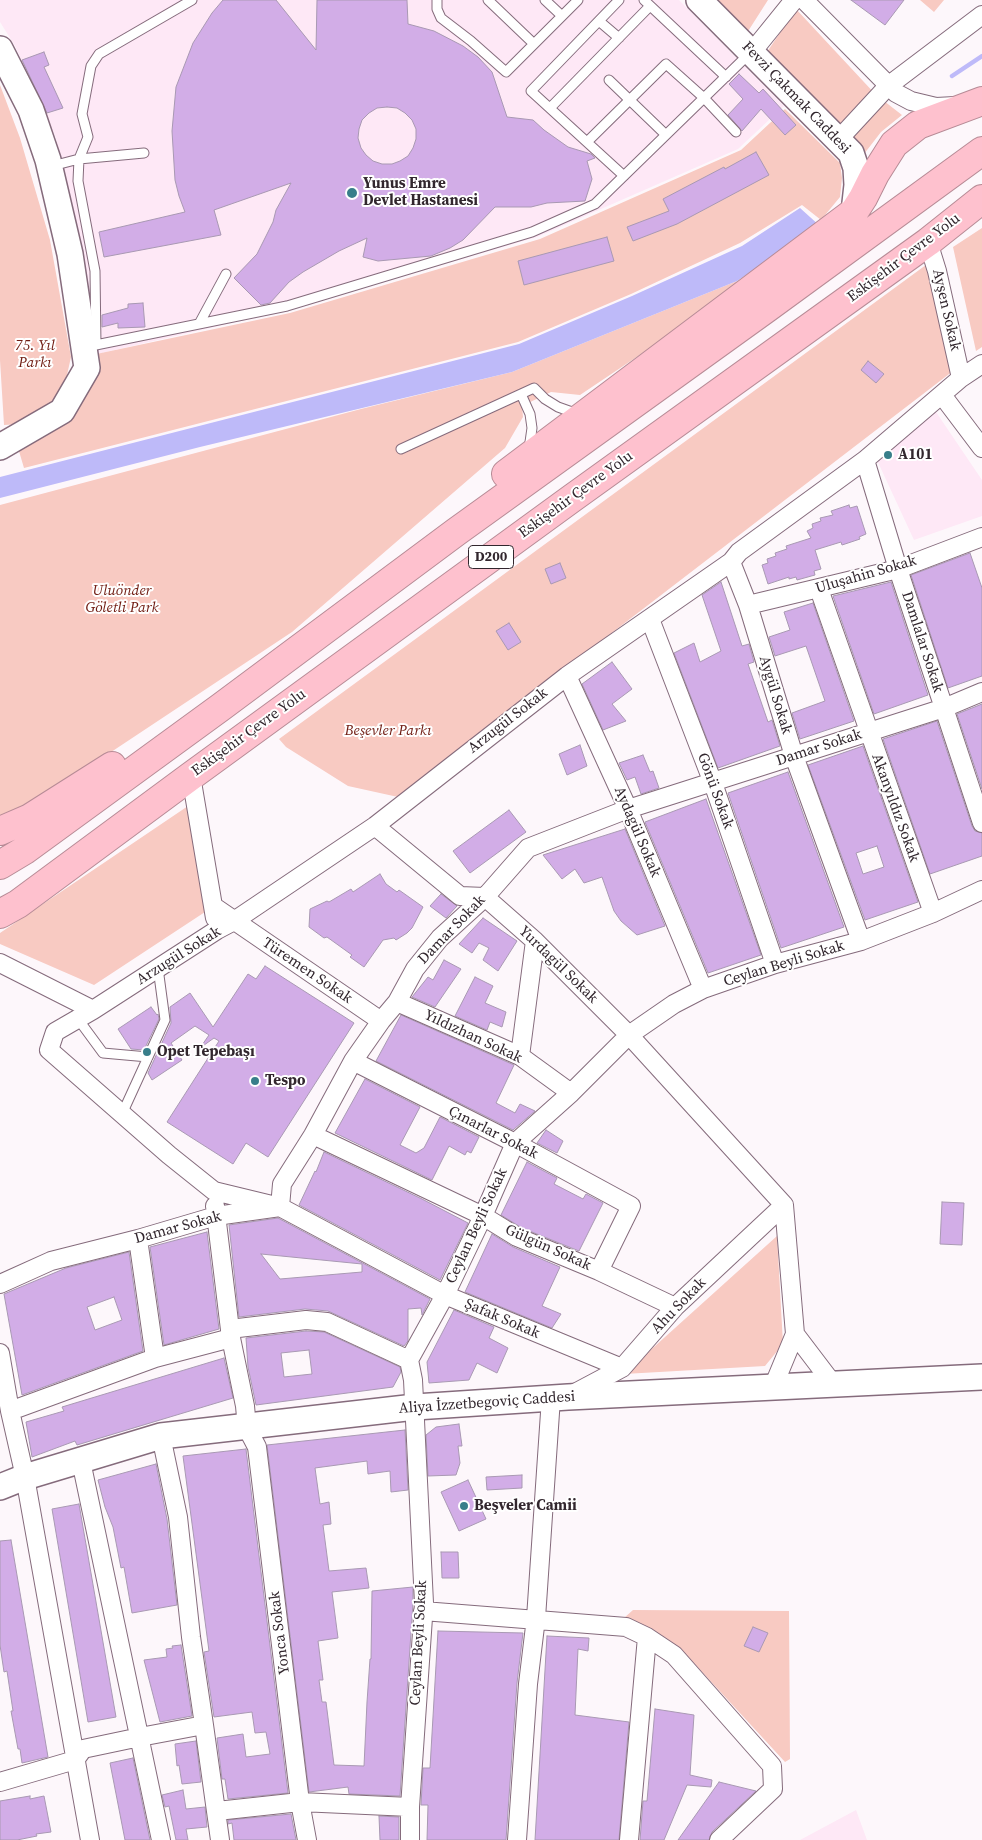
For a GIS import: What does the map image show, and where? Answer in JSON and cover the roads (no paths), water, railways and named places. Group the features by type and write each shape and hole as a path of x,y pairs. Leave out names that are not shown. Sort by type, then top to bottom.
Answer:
{"highway":[{"path":"311,640 346,598 590,410 854,212 894,144 918,125 978,103"},
{"name":"D200","path":"0,865 33,844 456,532 739,329 982,151"},
{"name":"Eskişehir Çevre Yolu","path":"0,914 18,904 571,498 928,242 982,199"},
{"path":"0,831 30,818 159,736 221,707"}],"street":[{"name":"Fevzi Çakmak Caddesi","path":"699,0 851,153 856,168 857,185 854,212"},
{"path":"752,52 794,0"},
{"path":"804,0 896,93 911,101 936,107 978,103"},
{"path":"839,139 888,86 982,15"},
{"path":"0,48 32,110 49,167 90,346 86,368 62,411 0,447"},
{"name":"Ayşen Sokak","path":"928,242 938,271 961,378"},
{"name":"Arzugül Sokak","path":"122,1114 49,1050 55,1032 93,1010 217,930 234,922 375,826 567,676 730,562 739,552 865,460 961,378 982,364"},
{"path":"942,395 982,448"},
{"name":"Damlalar Sokak","path":"865,460 898,569 982,823"},
{"name":"Uluşahin Sokak","path":"748,605 898,569 981,541"},
{"name":"Aygül Sokak","path":"730,562 748,605 794,756 861,941"},
{"name":"Akanyıldız Sokak","path":"819,589 933,913"},
{"name":"Gönü Sokak","path":"650,619 713,783 775,964"},
{"name":"Aydagül Sokak","path":"567,676 628,809 703,989"},
{"name":"Damar Sokak","path":"0,1284 51,1261 138,1239 216,1216 280,1207 282,1184 313,1135 353,1061 397,1002 414,969 440,938 485,897 528,848 628,809 944,708 982,692"},
{"path":"191,776 217,930"},
{"path":"375,826 460,896 485,897"},
{"name":"Ceylan Beyli Sokak","path":"410,1840 410,1807 423,1611 413,1380 409,1360 445,1295 515,1143 571,1093 629,1035 674,1004 703,989 775,964 861,941 933,913 982,890"},
{"name":"Yurdagül Sokak","path":"485,897 535,941 629,1035 784,1205"},
{"name":"Türemen Sokak","path":"213,906 381,1021"},
{"path":"520,1056 535,941"},
{"path":"0,962 93,1010"},
{"name":"Yıldızhan Sokak","path":"397,1002 520,1056 571,1093"},
{"name":"Çınarlar Sokak","path":"353,1061 515,1143 631,1206 599,1271"},
{"path":"122,1114 214,1191"},
{"name":"Gülgün Sokak","path":"313,1135 483,1216 517,1237 599,1271 675,1307"},
{"name":"Şafak Sokak","path":"214,1191 280,1207 445,1295 622,1368"},
{"name":"Yonca Sokak","path":"214,1191 231,1333 245,1406 247,1428 257,1447 300,1802 307,1840"},
{"path":"773,1387 795,1334 784,1205"},
{"name":"Ahu Sokak","path":"560,1398 622,1368 675,1307 784,1205"},
{"path":"138,1239 155,1358"},
{"path":"10,1411 155,1358 231,1333 306,1320 327,1322 409,1360"},
{"path":"795,1334 833,1384"},
{"path":"0,1353 90,1840"},
{"name":"Aliya İzzetbegoviç Caddesi","path":"0,1487 24,1477 161,1436 247,1428 414,1408 560,1398 982,1377"},
{"path":"517,1840 528,1684 560,1398"},
{"path":"161,1436 178,1517 191,1637 220,1840"},
{"path":"80,1461 161,1840"},
{"path":"423,1611 536,1618 626,1627 648,1638 674,1656 772,1766 773,1789 719,1840"},
{"path":"629,1840 648,1638"},
{"path":"0,1782 75,1760 83,1749 204,1725"},
{"path":"217,1811 300,1802 410,1807"}],"lane":[{"path":"192,0 99,54 91,66 82,114 88,137 79,159 78,181 95,271 90,346 286,306 532,232 595,204 752,52"},
{"path":"437,0 436,9 441,18 506,72 578,0"},
{"path":"488,0 534,44"},
{"path":"545,0 562,16"},
{"path":"619,0 531,91 624,176"},
{"path":"550,108 618,38 647,3 726,77"},
{"path":"599,21 618,38"},
{"path":"587,142 666,64 704,98 736,132"},
{"path":"610,80 666,135"},
{"path":"49,167 79,159 144,153"},
{"path":"199,324 226,274"},
{"path":"401,449 534,388 545,399 558,407 572,412 590,410"},
{"path":"521,394 530,414 532,428 527,458"},
{"path":"122,1114 165,1020 158,968"},
{"path":"78,1019 103,1054 148,1057"}],"waterway":[{"path":"952,76 982,56"}],"place":[{"name":"Yunus Emre Devlet Hastanesi","path":"352,193"},
{"name":"A101","path":"888,455"},
{"name":"Opet Tepebaşı","path":"147,1052"},
{"name":"Tespo","path":"255,1081"},
{"name":"Beşveler Camii","path":"464,1506"}],"park label":[{"name":"75. Yıl Parkı","path":"35,354"},
{"name":"Uluönder Göletli Park","path":"122,600"},
{"name":"Beşevler Parkı","path":"388,731"}]}
